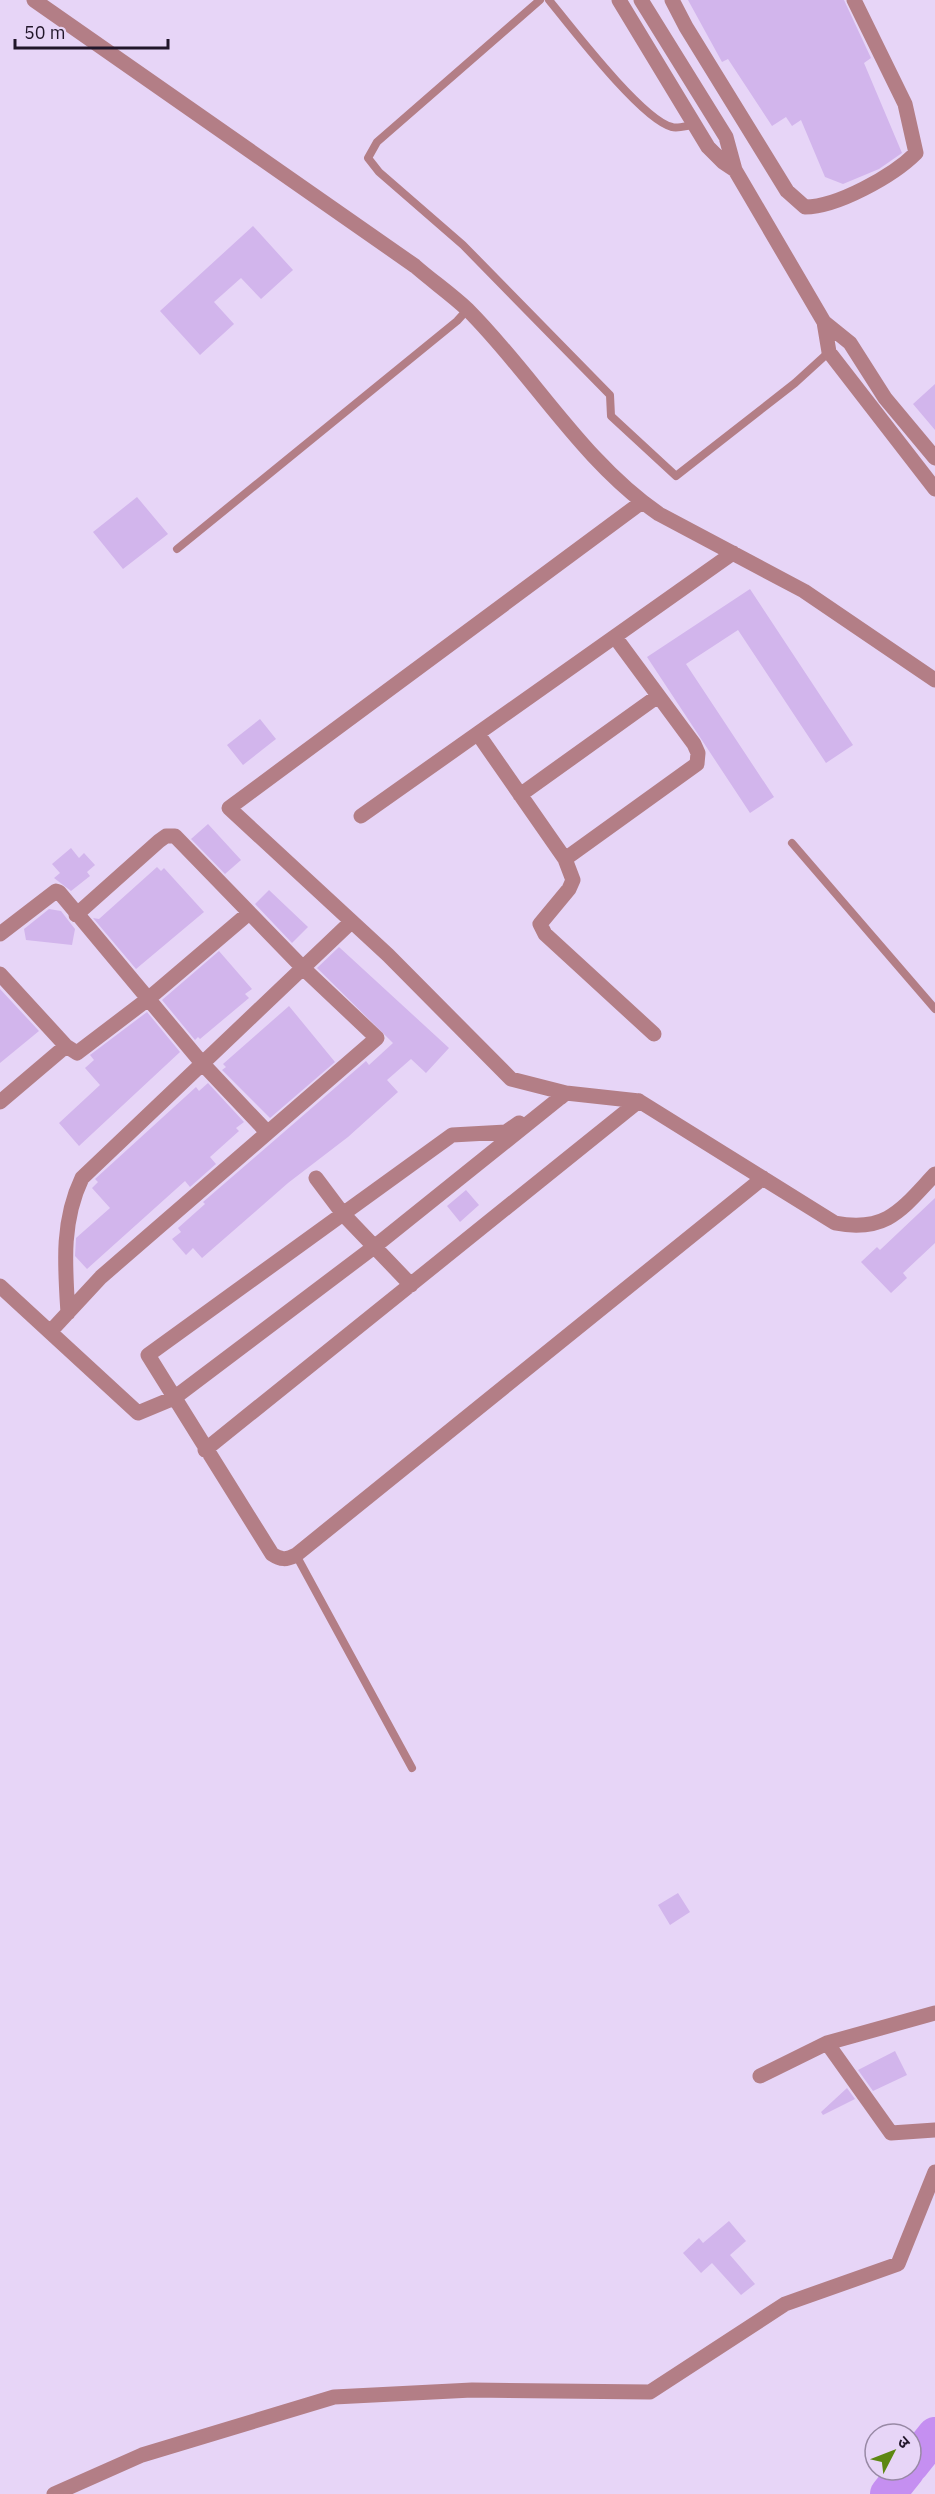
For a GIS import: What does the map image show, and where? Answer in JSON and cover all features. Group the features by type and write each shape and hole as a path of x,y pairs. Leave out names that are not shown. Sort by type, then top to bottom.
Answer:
{"street":[{"path":"34,0 414,266 467,310 599,461 642,502 804,591 932,672"},
{"path":"619,0 708,147 735,170"},
{"path":"641,0 726,137 735,170 824,322 850,343 885,398 935,458"},
{"path":"672,0 786,192 805,207 821,207 866,187 907,162 916,153 905,104 854,0"},
{"path":"824,322 829,352 935,489"},
{"path":"642,502 229,808 351,922 511,1079 566,1093 639,1101 835,1223 858,1228 884,1221 907,1203 935,1174"},
{"path":"361,816 733,553"},
{"path":"565,859 697,764 698,753 694,744 615,637"},
{"path":"520,795 658,696"},
{"path":"478,734 565,859 573,880 569,889 540,924 545,934 654,1034"},
{"path":"50,1332 101,1277 377,1038 303,968 176,836 166,836 76,915"},
{"path":"0,934 57,891 201,1062 267,1132"},
{"path":"0,974 66,1046 77,1053 148,999 249,913"},
{"path":"68,1312 64,1253 67,1222 73,1196 82,1178 201,1062 351,922"},
{"path":"0,1102 66,1046"},
{"path":"566,1093 506,1132 452,1135 148,1355 205,1450 272,1554 286,1559 296,1555 763,1178"},
{"path":"0,1286 138,1413 174,1398 374,1246 566,1093"},
{"path":"205,1450 639,1101"},
{"path":"316,1179 343,1214 411,1285"},
{"path":"760,2076 827,2043 935,2013"},
{"path":"827,2043 891,2133 935,2130"},
{"path":"54,2494 142,2455 334,2397 472,2390 650,2392 785,2304 898,2264 935,2172"}],"lane":[{"path":"540,0 377,142 368,158 379,172 463,245 610,395 611,416 676,476 795,383 829,352"},
{"path":"549,0 613,78 652,116 672,128 695,125"},
{"path":"177,549 448,329 467,310"},
{"path":"792,843 935,1009"},
{"path":"296,1555 412,1768"}],"building":[{"path":"688,0 844,0 871,58 864,63 902,153 879,169 843,184 825,177 801,120 792,126 786,117 772,126 728,59 722,62"},
{"path":"253,226 293,270 261,299 241,278 214,302 234,324 200,355 160,311"},
{"path":"935,384 935,430 913,404"},
{"path":"137,497 168,534 123,569 93,532"},
{"path":"750,589 853,745 826,763 738,630 686,664 774,797 750,813 647,657"},
{"path":"260,719 276,739 243,765 227,745"},
{"path":"208,824 241,860 225,874 191,839"},
{"path":"71,848 79,858 84,853 95,865 87,872 90,876 71,891 54,878 60,873 52,864"},
{"path":"157,867 161,871 164,868 204,912 136,969 93,918 99,919"},
{"path":"269,890 308,927 292,943 255,904"},
{"path":"49,909 61,911 75,929 72,945 26,940 24,929"},
{"path":"339,947 449,1048 426,1073 411,1059 387,1080 398,1092 348,1137 288,1183 202,1258 193,1248 186,1255 172,1239 181,1232 178,1228 205,1204 203,1202 366,1061 369,1065 393,1043 317,968"},
{"path":"219,951 252,989 245,994 249,998 200,1039 198,1037 195,1040 162,1000"},
{"path":"0,989 39,1031 0,1063"},
{"path":"289,1006 335,1062 270,1118 222,1070 226,1067 223,1064"},
{"path":"147,1012 180,1052 79,1146 59,1123 100,1085 85,1068 94,1060 90,1055"},
{"path":"208,1083 244,1122 236,1128 239,1131 210,1157 216,1164 190,1187 185,1181 87,1269 75,1256 76,1238 110,1208 92,1188 98,1182 95,1179 196,1087 199,1091"},
{"path":"466,1190 479,1205 460,1222 447,1206"},
{"path":"935,1198 935,1243 903,1273 907,1278 891,1293 861,1262 877,1247 880,1250"},
{"path":"678,1893 690,1912 670,1925 658,1905"},
{"path":"895,2051 907,2075 873,2091 858,2070"},
{"path":"847,2088 855,2099 823,2115 821,2112"},
{"path":"729,2221 746,2241 730,2255 755,2284 741,2295 712,2263 701,2273 683,2253 699,2238 703,2243"}],"waterway":[{"path":"923,2450 935,2435"},
{"path":"888,2494 898,2482"}]}
